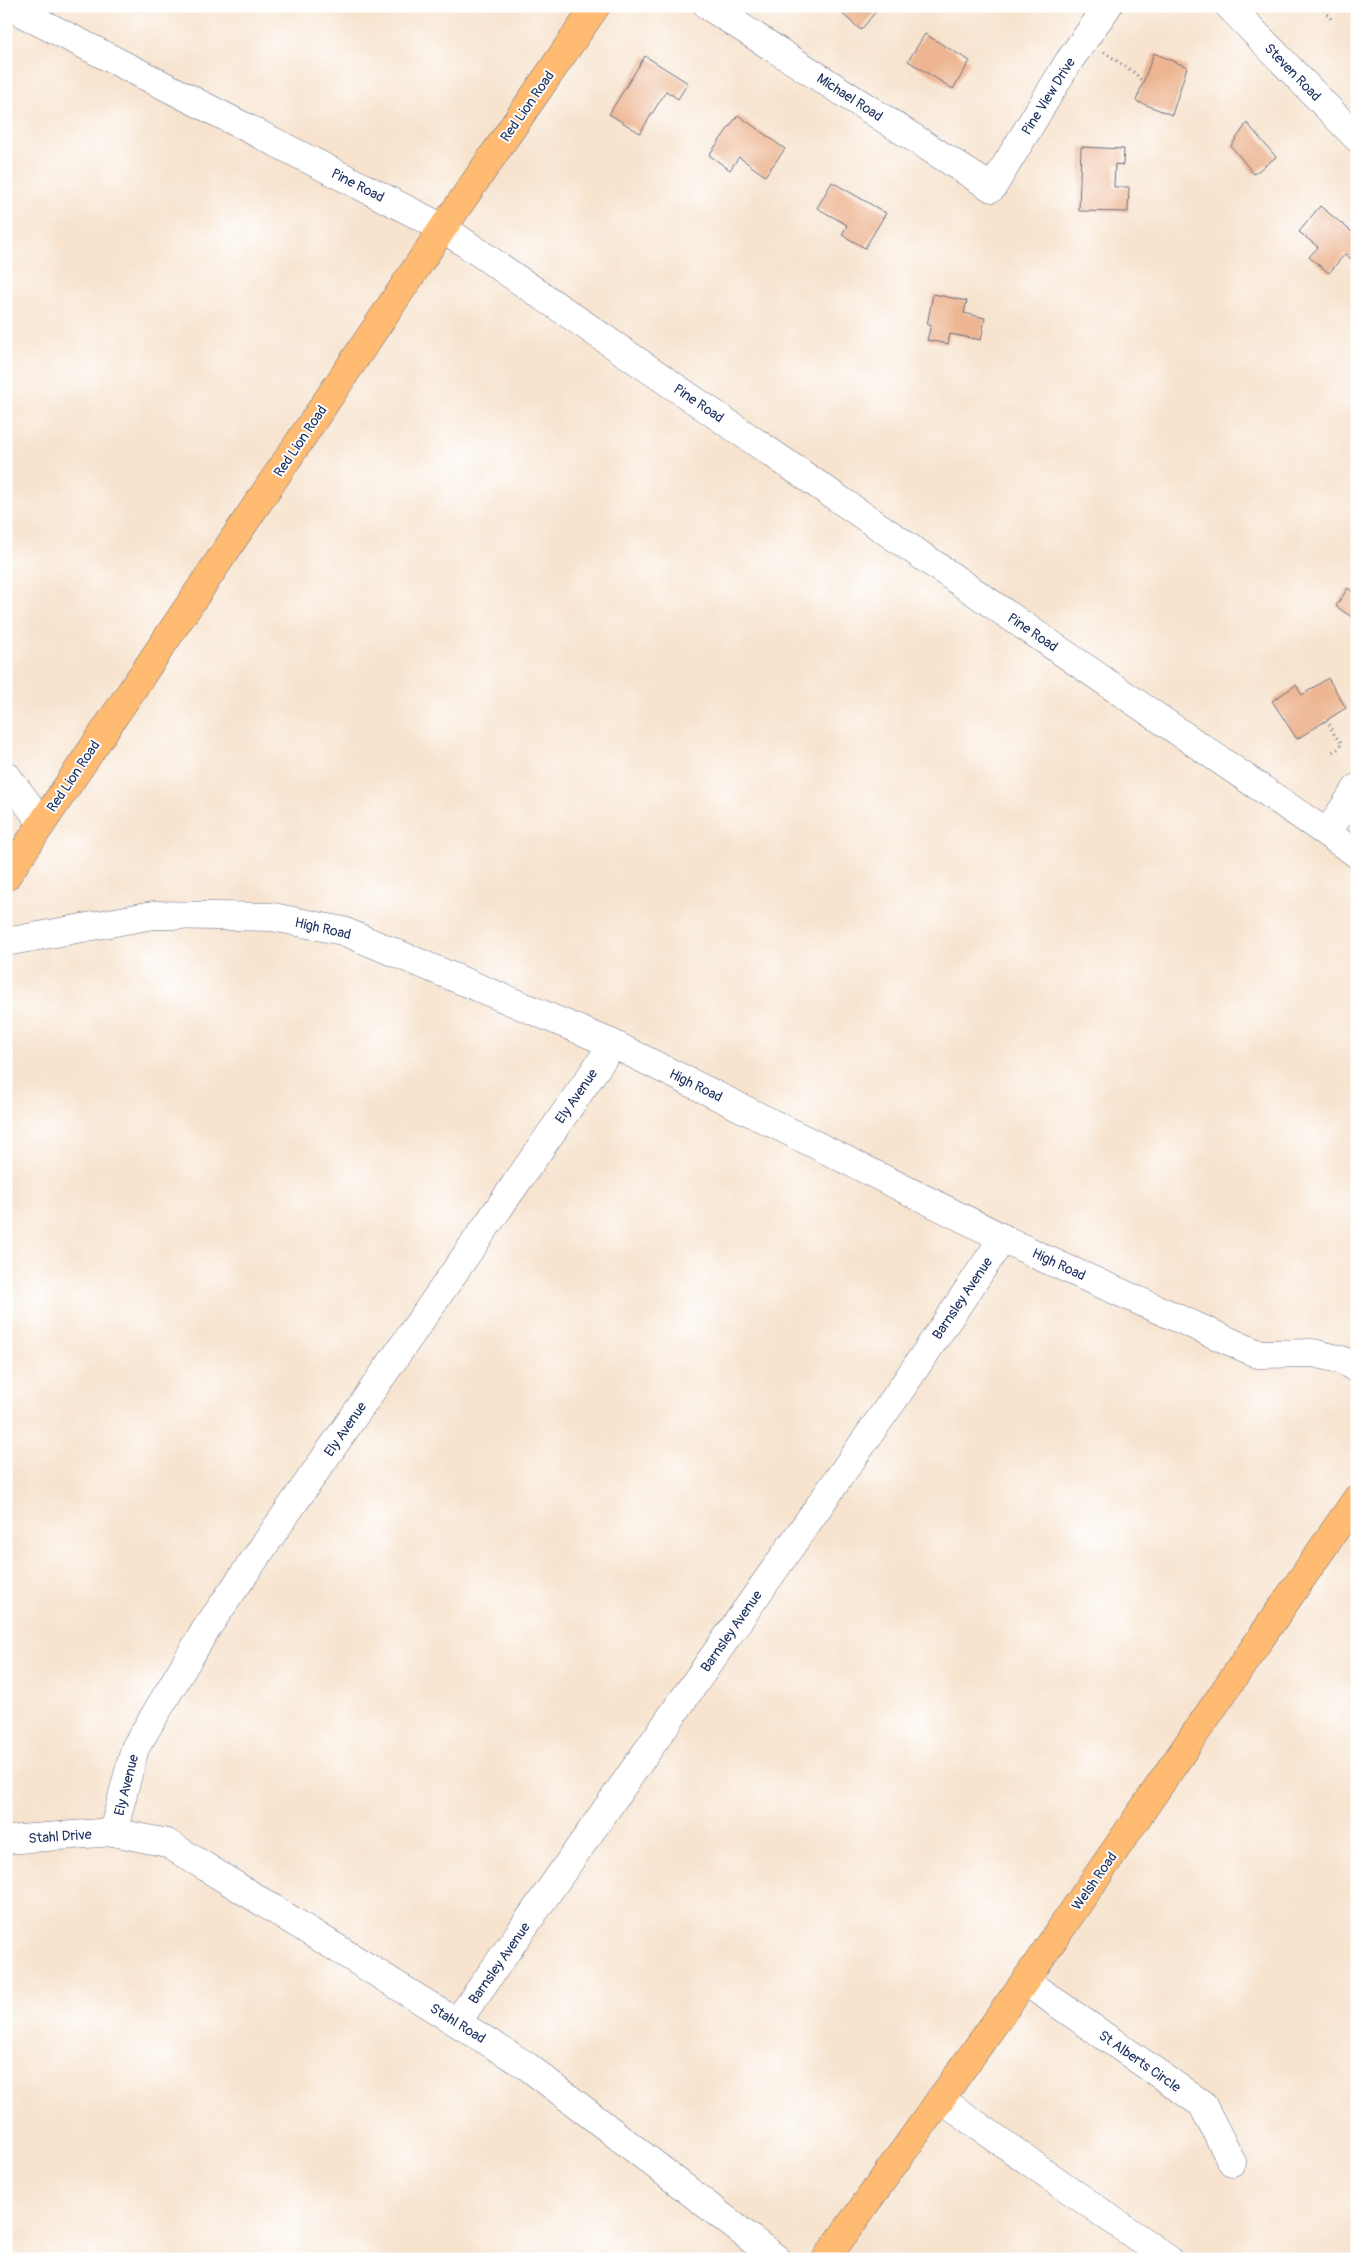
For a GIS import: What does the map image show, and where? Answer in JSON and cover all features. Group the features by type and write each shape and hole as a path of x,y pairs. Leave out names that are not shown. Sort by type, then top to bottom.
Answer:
{"main road":[{"name":"Red Lion Road","path":"6,877 443,228 596,6"},
{"name":"Welsh Road","path":"834,2256 940,2099 1025,1981 1357,1498"}],"street":[{"name":"Pine Road","path":"8,6 443,228 1357,854"},
{"name":"Michael Road","path":"708,6 992,188"},
{"name":"Pine View Drive","path":"992,188 1069,61 1108,6"},
{"name":"Steven Road","path":"1229,6 1357,138"},
{"path":"6,775 42,823"},
{"path":"1327,834 1357,788"},
{"name":"High Road","path":"6,942 153,915 272,917 344,931 613,1044 1043,1258 1258,1354 1313,1353 1342,1360 1357,1369"},
{"name":"Ely Avenue","path":"113,1832 134,1748 206,1629 613,1044"},
{"name":"Barnsley Avenue","path":"456,2022 893,1400 1003,1238"},
{"path":"1313,1353 1357,1346"},
{"name":"Stahl Drive","path":"6,1840 113,1832"},
{"name":"Stahl Road","path":"113,1832 167,1843 527,2066 777,2259"},
{"name":"St Alberts Circle","path":"1025,1981 1202,2104 1232,2162"},
{"path":"940,2099 1168,2259"}],"path":[{"path":"1321,6 1331,20"},
{"path":"1084,40 1126,67 1143,82"},
{"path":"1327,720 1335,736 1342,743 1338,749 1330,753"}],"building":[{"path":"833,6 880,6 861,30"},
{"path":"925,34 970,61 953,89 908,61"},
{"path":"1154,53 1187,67 1172,115 1136,101"},
{"path":"645,56 688,83 678,99 666,91 640,133 609,114"},
{"path":"738,115 785,149 765,176 739,157 730,170 709,155"},
{"path":"1247,123 1276,157 1254,174 1231,146"},
{"path":"1081,147 1124,149 1123,165 1115,164 1114,187 1129,187 1128,212 1079,211"},
{"path":"832,182 886,213 865,248 842,235 847,225 817,208"},
{"path":"1320,206 1357,236 1357,264 1345,254 1329,273 1309,257 1318,247 1299,232"},
{"path":"933,294 967,301 964,313 985,318 981,340 950,334 948,344 927,340 931,325 927,325"},
{"path":"1348,588 1357,595 1357,621 1336,606"},
{"path":"1328,678 1346,708 1297,739 1272,701 1296,685 1302,695"}]}
